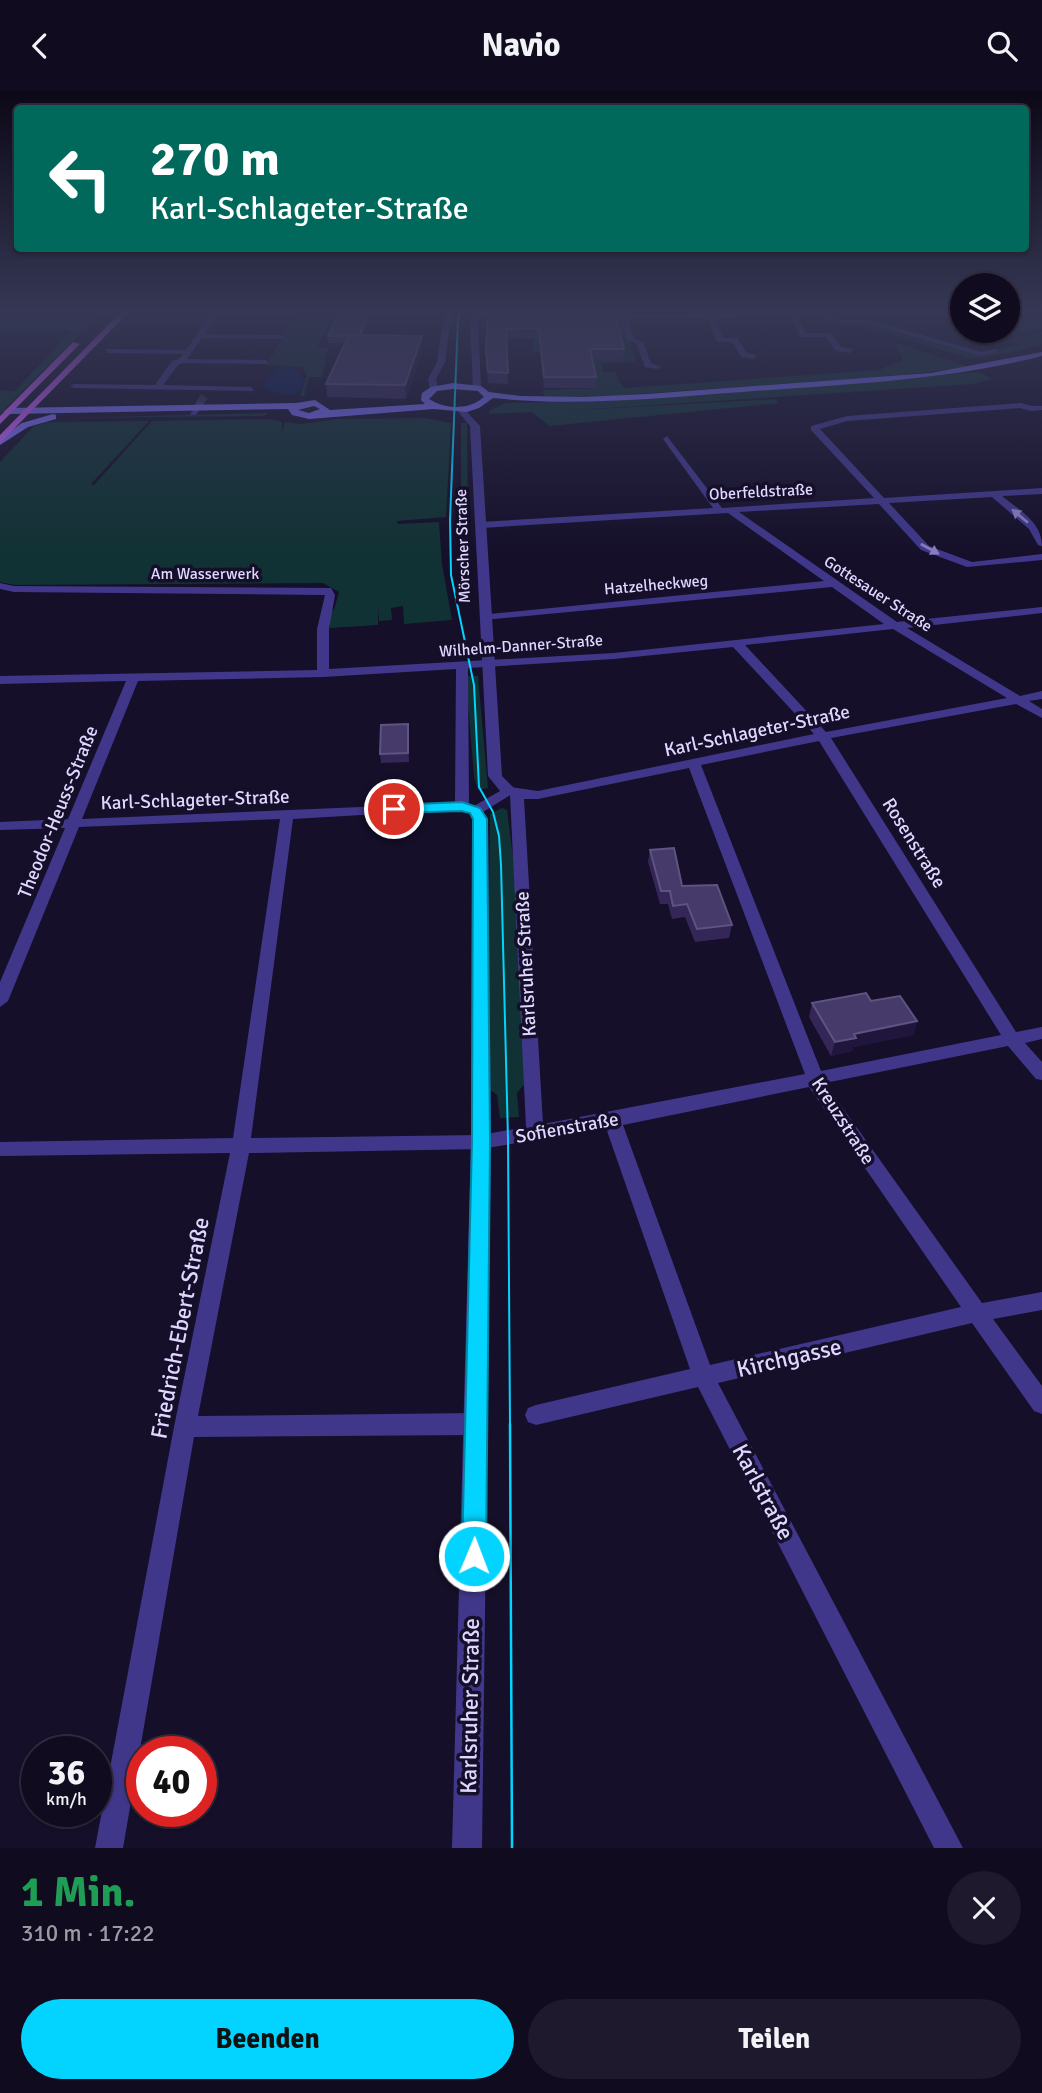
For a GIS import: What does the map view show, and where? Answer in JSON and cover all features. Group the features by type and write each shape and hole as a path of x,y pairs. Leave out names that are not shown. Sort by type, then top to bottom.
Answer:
{"main road":[{"path":"0,421 27,393"},
{"path":"0,441 46,393"},
{"path":"425,400 428,393"},
{"path":"480,393 485,401"},
{"path":"296,410 310,401 323,410 434,406 461,409 485,401 606,399 688,393"},
{"path":"9,411 196,408 296,410 311,415 323,410 399,405 425,400 434,406"},
{"path":"28,411 40,415 68,415 196,408"},
{"path":"0,441 25,425 68,415"}],"street":[{"name":"Mörscher Straße","path":"485,401 479,423 475,426 488,664"},
{"path":"1042,415 1021,405 847,419 814,428 922,545 956,561 982,565 1042,557"},
{"path":"1031,409 1042,408"},
{"path":"461,409 475,426"},
{"path":"667,439 718,509"},
{"name":"Oberfeldstraße","path":"481,525 1042,491"},
{"path":"994,494 1033,527 1042,543"},
{"name":"Gottesauer Straße","path":"730,510 831,584 1042,714"},
{"name":"Hatzelheckweg","path":"484,617 831,584"},
{"name":"Am Wasserwerk","path":"0,586 27,589 327,590 330,595 323,629 323,673"},
{"name":"Wilhelm-Danner-Straße","path":"0,680 323,673 462,666 737,644 1042,610"},
{"name":"Rosenstraße","path":"737,644 823,736 1012,1039 1042,1074"},
{"name":"Karlsruher Straße","path":"488,664 495,776 499,783 513,792 535,1134"},
{"name":"Karlsruher Straße","path":"462,666 469,809 480,819 481,1142 467,1848"},
{"name":"Theodor-Heuss-Straße","path":"0,1001 134,677"},
{"name":"Karl-Schlageter-Straße","path":"513,792 538,795 1013,698 1042,695"},
{"name":"Kreuzstraße","path":"694,765 814,1079 1042,1404"},
{"path":"469,809 513,792"},
{"name":"Karl-Schlageter-Straße","path":"0,825 469,809"},
{"name":"Friedrich-Ebert-Straße","path":"108,1848 241,1145 287,815"},
{"name":"Sofienstraße","path":"0,1149 481,1142 612,1120 1042,1033"},
{"name":"Karlstraße","path":"612,1120 704,1378 949,1848"},
{"name":"Kirchgasse","path":"536,1415 976,1313 1042,1301"},
{"path":"186,1427 477,1423"}],"green space":[{"path":"0,393 21,393 0,414"},
{"path":"543,393 651,393 548,398"},
{"path":"712,393 835,393 560,411 779,399 776,400 779,403 550,426 532,412 489,414 489,411 506,403 611,401"},
{"path":"268,413 264,416 61,418"},
{"path":"425,418 451,423 446,517 397,521 398,524 439,522 442,564 452,620 404,624 403,606 391,608 392,620 379,621 378,607 378,625 330,628 330,610 334,610 339,592 323,583 15,585 0,582 0,462 33,427 47,422 149,421 91,484 94,485 152,421 270,419 282,422 282,432 285,422 300,424 338,419"},
{"path":"461,423 467,423 468,515 461,516"},
{"path":"466,676 478,676 488,788 478,790 474,777"},
{"path":"502,808 507,810 516,880 527,1081 517,1093 519,1117 500,1118 497,1095 488,1088 487,1051 490,814"}],"building":[{"path":"408,724 408,753 380,754 381,725"},
{"path":"674,848 682,886 717,885 732,925 697,929 687,904 673,906 670,891 661,891 650,850"},
{"path":"866,993 871,1001 900,996 917,1021 854,1034 856,1038 835,1042 812,1003"}],"tunnel":[{"path":"200,403 206,394"}],"tram line":[{"path":"455,393 450,520 451,575 474,685 479,787 493,812 499,836 501,865 508,1139 510,1426"},
{"path":"510,1424 512,1848"}],"route":[{"path":"394,809 462,807 475,810 480,819 481,1142 474,1556"}]}
